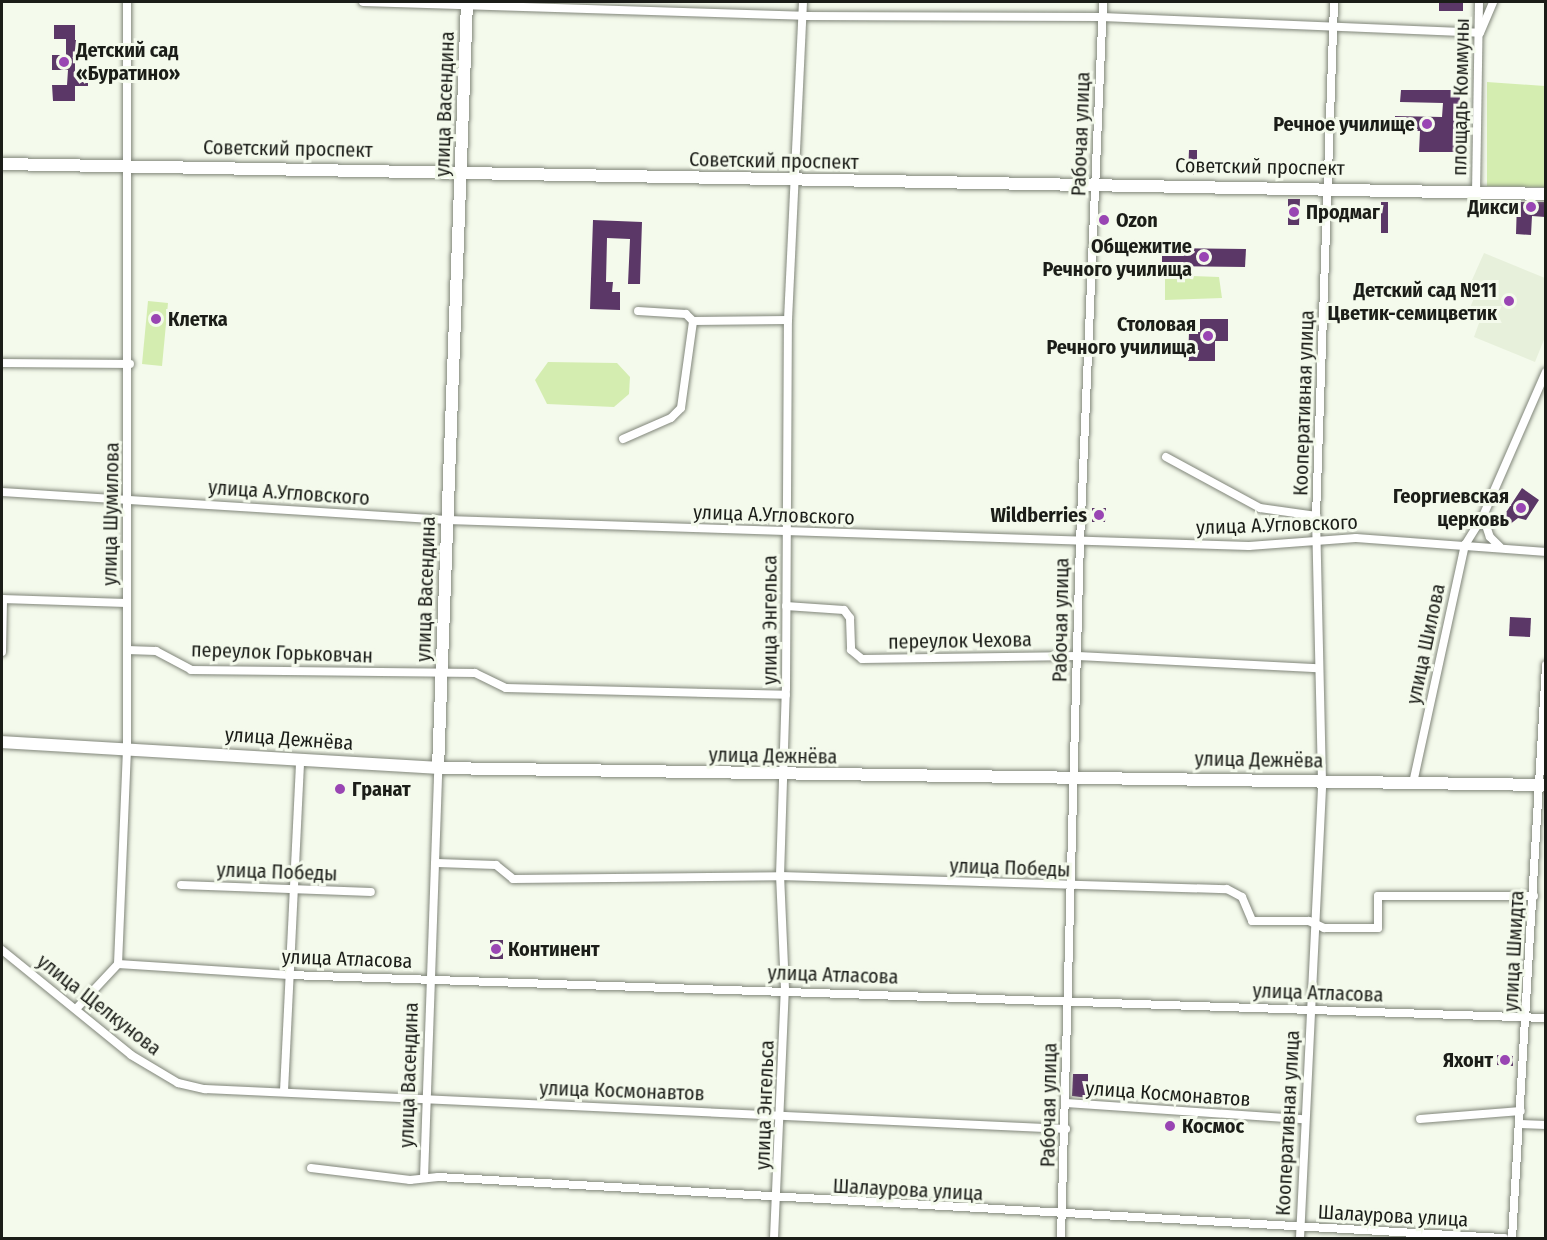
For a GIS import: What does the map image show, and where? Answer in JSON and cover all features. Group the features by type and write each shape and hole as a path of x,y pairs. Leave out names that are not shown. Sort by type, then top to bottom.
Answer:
{"main road":[{"name":"улица Васендина","path":"438,768 463,172 467,4"},
{"name":"Советский проспект","path":"2,164 463,172 792,181 1326,187 1545,194"},
{"name":"улица Дежнёва","path":"2,742 438,768 784,776 1073,776 1543,785"}],"street":[{"name":"улица Шумилова","path":"118,964 127,748 129,166 127,2"},
{"path":"363,2 803,16 1102,17 1480,33 1493,2"},
{"name":"улица Энгельса","path":"774,1239 782,1114 785,989 780,876 786,695 788,321 792,181 803,2"},
{"name":"Рабочая улица","path":"1061,1239 1066,1129 1080,542 1103,2"},
{"name":"Кооперативная улица","path":"1300,1239 1303,1119 1316,925 1322,781 1316,516 1325,337 1326,187 1334,2"},
{"name":"площадь Коммуны","path":"1476,193 1479,2"},
{"path":"638,311 686,314 693,321 788,321"},
{"path":"623,439 671,418 681,408 693,321"},
{"path":"2,363 129,364"},
{"name":"улица Шилова","path":"1413,783 1465,544 1483,516 1542,388 1545,372"},
{"path":"1166,457 1260,507 1316,516"},
{"name":"улица А.Угловского","path":"2,492 129,498 447,520 1249,546 1317,540 1465,544 1545,552"},
{"path":"1483,516 1490,537 1500,547"},
{"path":"2,652 2,599 126,603"},
{"name":"переулок Чехова","path":"786,606 843,610 850,618 851,650 862,659 1078,656 1318,668"},
{"name":"переулок Горьковчан","path":"127,650 156,651 191,670 442,672"},
{"name":"улица Шмидта","path":"1512,1239 1543,785 1545,665"},
{"path":"442,672 475,673 506,688 786,695"},
{"path":"284,1091 300,759"},
{"name":"улица Васендина","path":"424,1178 429,1101 438,768"},
{"name":"улица Победы","path":"437,863 496,865 513,879 780,876 1070,887 1227,889 1242,897 1252,921 1378,928 1378,896 1534,896"},
{"name":"улица Победы","path":"181,885 371,892"},
{"name":"улица Щелкунова","path":"2,950 131,1055 178,1083"},
{"path":"76,1009 118,964"},
{"name":"улица Атласова","path":"118,964 289,975 785,989 1545,1018"},
{"name":"улица Космонавтов","path":"178,1083 205,1089 284,1091 429,1101 782,1114 1066,1129"},
{"name":"улица Космонавтов","path":"1066,1103 1303,1119"},
{"path":"1420,1119 1521,1111"},
{"path":"1520,1124 1545,1125"},
{"name":"Шалаурова улица","path":"312,1168 424,1178 754,1195 777,1200 1504,1239"}],"shaded area":[{"name":"Детский сад №11 Цветик-семицветик","path":"1484,253 1545,278 1545,337 1535,362 1474,337 1479,323 1466,317 1480,284 1472,280"}],"green space":[{"path":"1487,82 1545,86 1545,187 1487,186"},
{"path":"1165,275 1219,277 1222,298 1165,300"},
{"path":"148,301 168,303 162,366 142,364"},
{"path":"548,362 617,363 630,377 629,394 614,407 547,404 535,380"}],"building":[{"path":"1439,2 1463,2 1463,11 1439,11"},
{"name":"Детский сад «Буратино»","path":"54,25 75,25 75,40 89,40 89,55 75,55 75,71 88,71 88,86 75,86 75,101 53,101 52,85 67,85 68,70 52,70 52,55 66,55 66,39 54,39"},
{"name":"Речное училище","path":"1401,90 1460,90 1459,152 1419,152 1420,131 1395,130 1395,116 1442,117 1443,103 1400,102"},
{"path":"1189,150 1197,150 1197,175 1188,175"},
{"name":"Продмаг","path":"1288,199 1300,199 1299,225 1288,225"},
{"path":"1381,202 1388,202 1388,233 1381,233"},
{"name":"Дикси","path":"1517,202 1545,202 1545,217 1532,216 1531,235 1516,234"},
{"path":"593,220 642,222 640,284 628,284 630,239 607,238 606,282 613,282 612,292 620,292 620,310 590,309"},
{"name":"Общежитие Речного училища","path":"1162,248 1246,249 1245,267 1162,266"},
{"name":"Столовая Речного училища","path":"1200,319 1228,319 1228,341 1215,341 1215,361 1188,361 1189,332 1200,332"},
{"name":"Георгиевская церковь","path":"1522,488 1539,500 1526,520 1518,518 1509,525 1503,517"},
{"name":"Wildberries","path":"1092,508 1106,508 1105,522 1092,522"},
{"path":"1510,617 1531,618 1530,637 1509,636"},
{"name":"Континент","path":"490,940 503,940 503,959 490,959"},
{"name":"Яхонт","path":"1497,1055 1513,1056 1513,1066 1497,1065"},
{"path":"1073,1074 1088,1074 1088,1098 1072,1096"}],"place":[{"name":"Детский сад «Буратино»","path":"64,62"},
{"name":"Речное училище","path":"1427,124"},
{"name":"Дикси","path":"1531,207"},
{"name":"Продмаг","path":"1294,212"},
{"name":"Ozon","path":"1104,220"},
{"name":"Общежитие Речного училища","path":"1204,257"},
{"name":"Детский сад №11 Цветик-семицветик","path":"1509,301"},
{"name":"Клетка","path":"156,319"},
{"name":"Столовая Речного училища","path":"1208,336"},
{"name":"Георгиевская церковь","path":"1521,508"},
{"name":"Wildberries","path":"1099,515"},
{"name":"Гранат","path":"340,789"},
{"name":"Континент","path":"496,949"},
{"name":"Яхонт","path":"1505,1060"},
{"name":"Космос","path":"1170,1126"}]}
